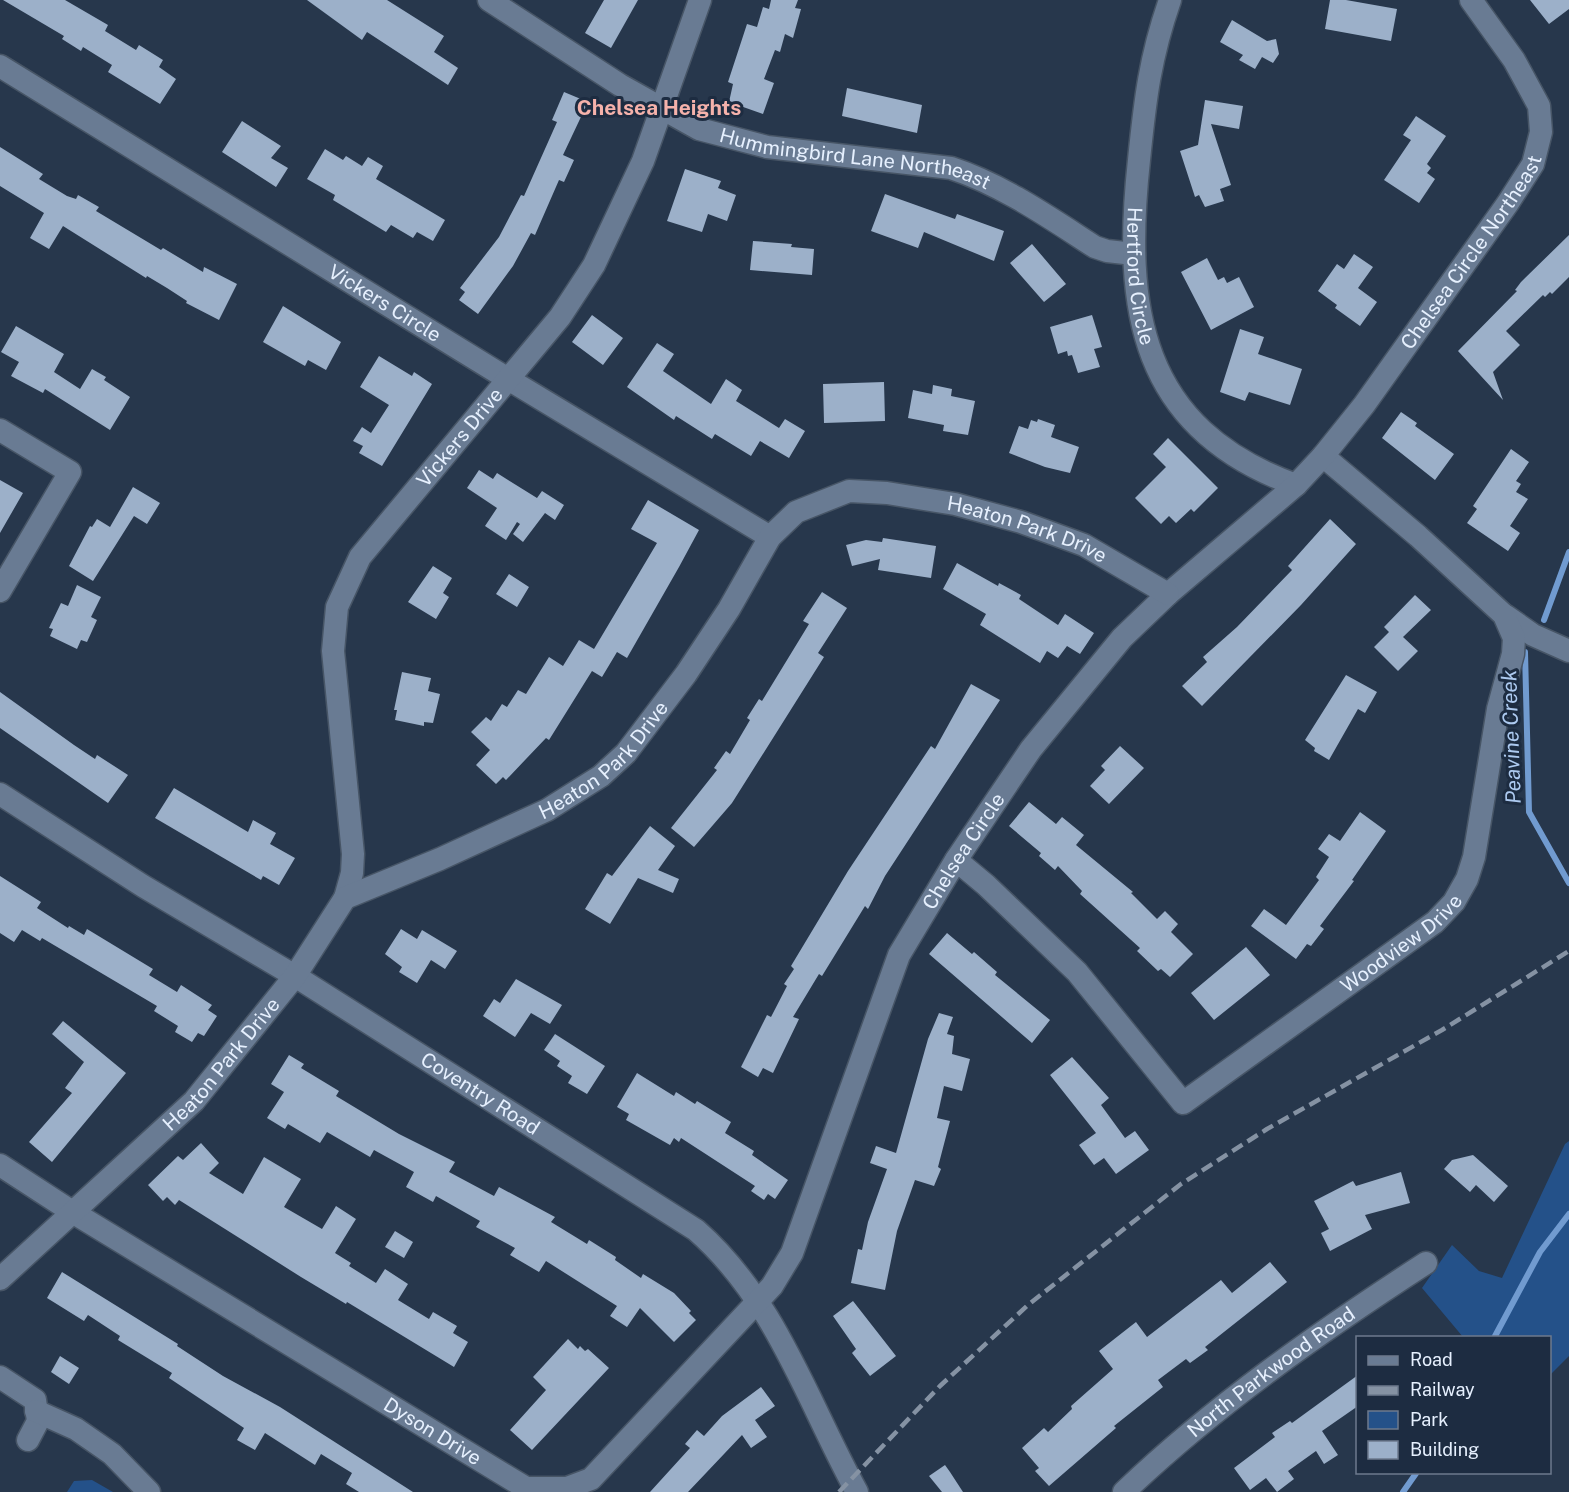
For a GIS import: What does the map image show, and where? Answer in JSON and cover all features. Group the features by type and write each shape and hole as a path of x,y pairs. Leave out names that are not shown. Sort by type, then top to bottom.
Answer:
{"street":[{"name":"Hummingbird Lane Northeast","path":"489,0 662,110 699,129 767,147 951,168 980,179 1028,205 1095,247 1107,251 1134,254"},
{"name":"Vickers Drive","path":"345,898 352,873 353,854 335,691 333,642 337,607 345,585 371,543 560,317 594,265 623,208 662,110 700,0"},
{"name":"Hertford Circle","path":"1170,0 1155,44 1148,78 1133,215 1134,254 1143,333 1151,357 1177,405 1191,422 1224,450 1267,474 1296,485"},
{"name":"Chelsea Circle Northeast","path":"1296,485 1364,405 1508,203 1533,164 1541,132 1539,106 1514,60 1472,0"},
{"name":"Vickers Circle","path":"0,66 508,379 770,537"},
{"path":"0,430 70,472 0,591"},
{"name":"Woodview Drive","path":"956,860 986,885 1077,972 1184,1103 1415,937 1454,902 1467,879 1474,857 1498,709 1513,654 1514,638 1504,615 1418,536 1323,456"},
{"name":"Chelsea Circle","path":"758,1299 772,1286 792,1252 898,955 956,860 1031,749 1122,638 1168,594 1296,485"},
{"name":"Heaton Park Drive","path":"0,1279 195,1101 296,976 345,898 440,859 547,810 601,776 626,753 647,729 686,674 729,609 770,537 796,512 849,491 887,493 977,509 1055,533 1084,545 1168,594"},
{"path":"1504,615 1533,635 1569,651"},
{"name":"Coventry Road","path":"0,794 143,886 296,976 673,1213 714,1246 758,1299 774,1324 857,1492"},
{"name":"Dyson Drive","path":"0,1165 74,1213 526,1488 567,1488 591,1479 758,1299"},
{"name":"North Parkwood Road","path":"1124,1492 1176,1443 1377,1295 1426,1263"},
{"path":"0,1377 35,1400 38,1421 28,1440"},
{"path":"36,1411 76,1429 112,1454 148,1492"}],"green space":[{"path":"1569,1141 1569,1356 1551,1374 1551,1336 1462,1336 1422,1288 1452,1245 1479,1271 1502,1278 1565,1144"},
{"path":"92,1480 113,1492 67,1492 74,1481"}],"building":[{"path":"3,0 65,0 108,25 105,31 136,50 139,45 163,60 159,67 176,79 160,104 108,72 112,65 83,47 81,51 62,39 64,36"},
{"path":"307,0 387,0 444,36 434,52 458,68 448,85 367,32 362,40"},
{"path":"604,0 638,0 611,48 585,33"},
{"path":"771,0 798,0 795,8 801,9 793,38 785,34 780,52 775,50 764,79 774,83 763,114 729,102 733,84 728,82 747,24 757,27 763,7 769,9"},
{"path":"1330,0 1346,0 1397,9 1391,41 1325,29"},
{"path":"1530,0 1569,0 1569,9 1549,24"},
{"path":"1232,20 1267,41 1276,39 1279,54 1273,63 1262,57 1255,69 1239,60 1243,55 1220,42"},
{"path":"847,88 922,105 917,133 842,116"},
{"path":"564,92 588,102 563,155 574,160 564,182 559,180 535,235 531,233 513,266 478,314 459,300 465,292 460,288 499,237 521,195 524,196 557,122 552,120"},
{"path":"1205,100 1243,106 1239,129 1211,124 1231,185 1220,189 1224,201 1205,207 1199,195 1195,197 1180,151 1198,145"},
{"path":"1416,116 1446,136 1427,164 1431,168 1427,173 1435,179 1419,203 1384,180 1411,140 1403,135"},
{"path":"242,121 281,146 271,158 288,168 276,187 222,152"},
{"path":"0,147 43,174 39,179 67,196 76,199 78,195 99,207 96,211 161,250 163,248 203,272 204,267 237,284 219,320 186,303 187,301 167,288 147,276 146,278 63,226 49,249 30,238 44,213 0,186"},
{"path":"325,149 343,160 346,156 362,166 368,157 383,166 376,179 445,220 433,241 417,232 413,238 391,225 386,232 333,200 335,195 307,179"},
{"path":"685,169 721,181 718,188 736,195 727,221 708,214 702,232 667,221"},
{"path":"885,194 955,219 957,214 1004,231 994,261 924,232 918,248 871,231"},
{"path":"1569,235 1569,277 1552,294 1550,292 1545,297 1543,295 1506,331 1520,345 1493,372 1503,400 1458,351 1517,291 1515,290 1521,282"},
{"path":"753,241 792,244 791,247 814,249 812,275 750,270"},
{"path":"1032,244 1066,284 1044,302 1010,263"},
{"path":"1354,254 1373,267 1358,288 1377,302 1360,326 1335,308 1337,305 1318,291 1337,264 1344,269"},
{"path":"1207,258 1218,280 1224,277 1227,283 1239,277 1254,307 1211,330 1181,272"},
{"path":"283,306 341,342 326,370 308,360 305,366 263,342"},
{"path":"592,315 623,338 603,365 572,342"},
{"path":"1092,315 1102,347 1094,349 1100,367 1078,373 1072,355 1068,356 1067,351 1058,354 1050,327"},
{"path":"16,326 64,354 54,372 80,389 92,369 106,377 104,380 130,397 110,430 45,389 43,393 11,376 19,362 1,352"},
{"path":"1240,329 1264,337 1258,354 1302,369 1290,405 1249,392 1245,401 1220,392"},
{"path":"657,343 674,354 663,371 711,404 726,379 742,390 736,401 779,428 785,419 805,431 789,458 760,441 751,456 715,434 712,439 676,416 674,420 627,387"},
{"path":"379,356 412,376 414,372 432,384 382,466 359,453 363,446 353,441 362,427 371,433 389,405 360,387"},
{"path":"884,382 885,421 824,423 823,384"},
{"path":"933,385 952,389 951,396 975,401 968,435 943,431 944,425 908,418 913,390 932,394"},
{"path":"1401,412 1417,423 1415,426 1454,454 1435,480 1382,438"},
{"path":"1038,419 1055,425 1051,437 1079,447 1070,473 1045,467 1009,453 1019,426 1028,429 1031,420 1037,422"},
{"path":"1168,438 1218,488 1194,512 1191,509 1176,523 1169,516 1161,524 1135,498 1166,467 1153,454"},
{"path":"1511,449 1529,462 1516,481 1521,484 1516,492 1528,499 1510,526 1520,533 1508,551 1467,523 1477,509 1473,506"},
{"path":"479,470 493,479 497,473 537,498 542,491 564,505 555,520 545,513 523,542 513,534 520,524 517,522 506,540 485,526 497,508 467,488"},
{"path":"0,480 23,493 0,533"},
{"path":"133,487 160,503 147,524 134,516 93,581 69,566 90,526 92,527 97,519 110,527"},
{"path":"648,500 699,530 627,658 617,652 602,677 592,671 549,740 546,738 506,780 503,777 496,784 476,765 490,750 471,732 486,717 491,721 502,704 507,707 518,690 526,694 549,657 563,666 579,640 594,649 657,543 631,529"},
{"path":"1330,519 1356,544 1301,605 1202,706 1182,686 1207,662 1203,657 1237,627 1292,570 1288,566"},
{"path":"883,538 936,546 931,578 878,570 880,559 852,566 846,545 866,540 882,542"},
{"path":"957,563 998,586 999,583 1021,595 1019,599 1058,625 1065,614 1094,633 1080,654 1067,646 1058,658 1047,651 1040,663 980,625 986,614 943,589"},
{"path":"433,566 452,578 443,593 449,597 436,619 408,602"},
{"path":"509,574 529,587 517,607 496,594"},
{"path":"77,585 101,597 91,617 97,620 87,642 81,640 77,649 50,636 53,629 49,628 61,603 68,606"},
{"path":"822,592 847,608 818,653 824,657 732,803 694,847 671,828 717,770 714,768 726,751 730,754 750,720 747,718 759,699 762,701 809,624 803,621"},
{"path":"1415,595 1431,610 1403,637 1418,651 1398,671 1374,647 1389,632 1384,627"},
{"path":"402,672 431,678 428,691 440,694 433,723 424,722 424,726 395,720 397,710 394,710"},
{"path":"1346,675 1377,692 1365,713 1358,709 1329,760 1314,751 1315,748 1305,740"},
{"path":"971,684 1000,700 885,876 868,909 865,906 822,976 819,974 793,1017 799,1019 773,1073 763,1068 758,1077 741,1067 767,1015 771,1017 787,986 784,984 794,969 791,966 848,871 931,746 935,749"},
{"path":"0,692 95,759 97,755 128,775 108,803 0,728"},
{"path":"1120,746 1144,768 1109,804 1090,786 1105,770 1101,766"},
{"path":"174,788 248,832 253,820 276,833 270,844 295,858 279,885 263,876 261,880 155,818"},
{"path":"1029,802 1056,824 1062,817 1084,835 1076,845 1133,892 1131,893 1157,919 1165,911 1178,924 1171,932 1193,954 1170,977 1161,969 1158,971 1137,951 1140,948 1080,894 1082,891 1058,866 1055,870 1039,856 1041,853 1009,826"},
{"path":"1360,812 1386,831 1352,880 1354,881 1320,926 1324,929 1311,946 1307,944 1296,959 1251,926 1264,909 1286,925 1319,880 1316,877 1329,857 1318,849 1329,834 1340,841"},
{"path":"650,826 675,846 658,870 679,879 673,893 638,878 610,924 585,909 607,873 612,876"},
{"path":"0,876 41,902 37,908 68,928 69,926 84,935 87,929 153,969 149,975 177,992 181,985 212,1005 208,1010 217,1016 204,1036 198,1033 192,1042 175,1032 178,1026 154,1011 157,1006 42,938 40,941 22,930 14,942 0,933"},
{"path":"401,929 417,939 422,930 457,951 445,969 431,960 417,983 399,972 402,967 385,954"},
{"path":"947,933 972,954 974,952 997,972 995,975 1050,1020 1032,1043 929,954"},
{"path":"1246,947 1270,975 1214,1020 1191,993"},
{"path":"516,979 562,1005 550,1024 531,1013 515,1037 483,1016 494,999 500,1003"},
{"path":"939,1013 953,1017 947,1034 954,1036 952,1054 970,1059 962,1091 944,1086 937,1118 950,1121 938,1167 941,1169 934,1186 915,1180 897,1231 885,1290 851,1283 858,1249 862,1250 868,1222 887,1169 870,1163 876,1146 896,1153 928,1039"},
{"path":"63,1021 126,1073 52,1162 29,1142 72,1093 65,1088 84,1062 52,1034"},
{"path":"555,1034 605,1066 587,1094 568,1083 572,1076 557,1066 560,1061 544,1050"},
{"path":"289,1055 304,1064 301,1068 339,1091 336,1096 399,1134 455,1162 449,1172 494,1196 499,1187 555,1217 551,1222 587,1244 589,1240 616,1257 615,1260 641,1278 643,1274 674,1293 691,1311 689,1313 696,1320 674,1342 640,1308 627,1327 610,1316 617,1306 546,1261 539,1272 510,1255 515,1248 476,1227 480,1221 436,1196 433,1202 406,1187 414,1172 374,1150 370,1157 327,1132 320,1143 288,1124 285,1129 267,1118 284,1092 271,1084"},
{"path":"1072,1057 1109,1098 1101,1105 1125,1138 1135,1131 1149,1150 1116,1174 1104,1158 1094,1165 1079,1145 1096,1133 1050,1075"},
{"path":"637,1073 674,1096 676,1092 695,1104 697,1101 731,1122 725,1133 754,1151 752,1155 788,1180 775,1199 768,1194 764,1200 751,1191 755,1186 681,1138 679,1142 674,1138 670,1145 626,1120 629,1114 617,1107"},
{"path":"201,1143 219,1163 209,1173 243,1194 264,1157 301,1179 284,1207 322,1229 336,1206 356,1219 335,1253 351,1263 349,1266 376,1283 385,1269 408,1284 398,1300 429,1319 433,1312 457,1326 453,1333 468,1342 454,1367 301,1277 179,1200 175,1205 167,1197 163,1201 148,1185 178,1156 183,1160"},
{"path":"1473,1155 1508,1186 1494,1202 1476,1185 1470,1192 1444,1169 1452,1160"},
{"path":"1401,1172 1410,1203 1365,1215 1372,1229 1330,1251 1321,1233 1329,1229 1314,1201 1353,1181 1356,1186"},
{"path":"395,1231 413,1242 404,1258 385,1247"},
{"path":"1270,1262 1287,1282 1205,1347 1208,1350 1190,1363 1186,1359 1158,1380 1163,1387 1114,1426 1116,1428 1049,1486 1035,1471 1039,1468 1022,1448 1044,1428 1048,1432 1072,1409 1071,1406 1113,1369 1099,1351 1136,1322 1147,1337 1221,1280 1232,1293"},
{"path":"62,1272 178,1344 177,1346 223,1376 280,1407 413,1492 359,1492 346,1484 352,1473 321,1454 315,1465 265,1433 255,1450 237,1440 244,1428 169,1378 172,1373 118,1340 120,1336 88,1315 84,1321 47,1298"},
{"path":"853,1301 896,1356 870,1376 852,1353 856,1349 833,1316"},
{"path":"568,1339 578,1349 580,1346 585,1351 588,1349 609,1368 532,1450 510,1430 546,1390 533,1377"},
{"path":"60,1356 79,1368 69,1384 51,1372"},
{"path":"1356,1376 1356,1407 1322,1431 1338,1455 1324,1464 1316,1451 1288,1471 1294,1479 1277,1492 1266,1478 1250,1490 1234,1468 1275,1437 1272,1433 1290,1421 1292,1423"},
{"path":"761,1387 775,1406 755,1420 767,1437 751,1448 742,1435 688,1492 650,1492 690,1448 685,1444 697,1430 704,1436 722,1416"},
{"path":"945,1465 963,1492 942,1492 929,1476"}],"waterway":[{"name":"Peavine Creek","path":"1544,620 1569,552"},
{"name":"Peavine Creek","path":"1525,652 1529,812 1569,883"},
{"name":"Peavine Creek","path":"1495,1336 1540,1252 1569,1214"},
{"name":"Peavine Creek","path":"1403,1492 1416,1474"}],"railway":[{"path":"839,1492 940,1386 1028,1305 1181,1184 1267,1129 1442,1030 1569,951"}],"district":[{"name":"Chelsea Heights","path":"659,107"}]}
